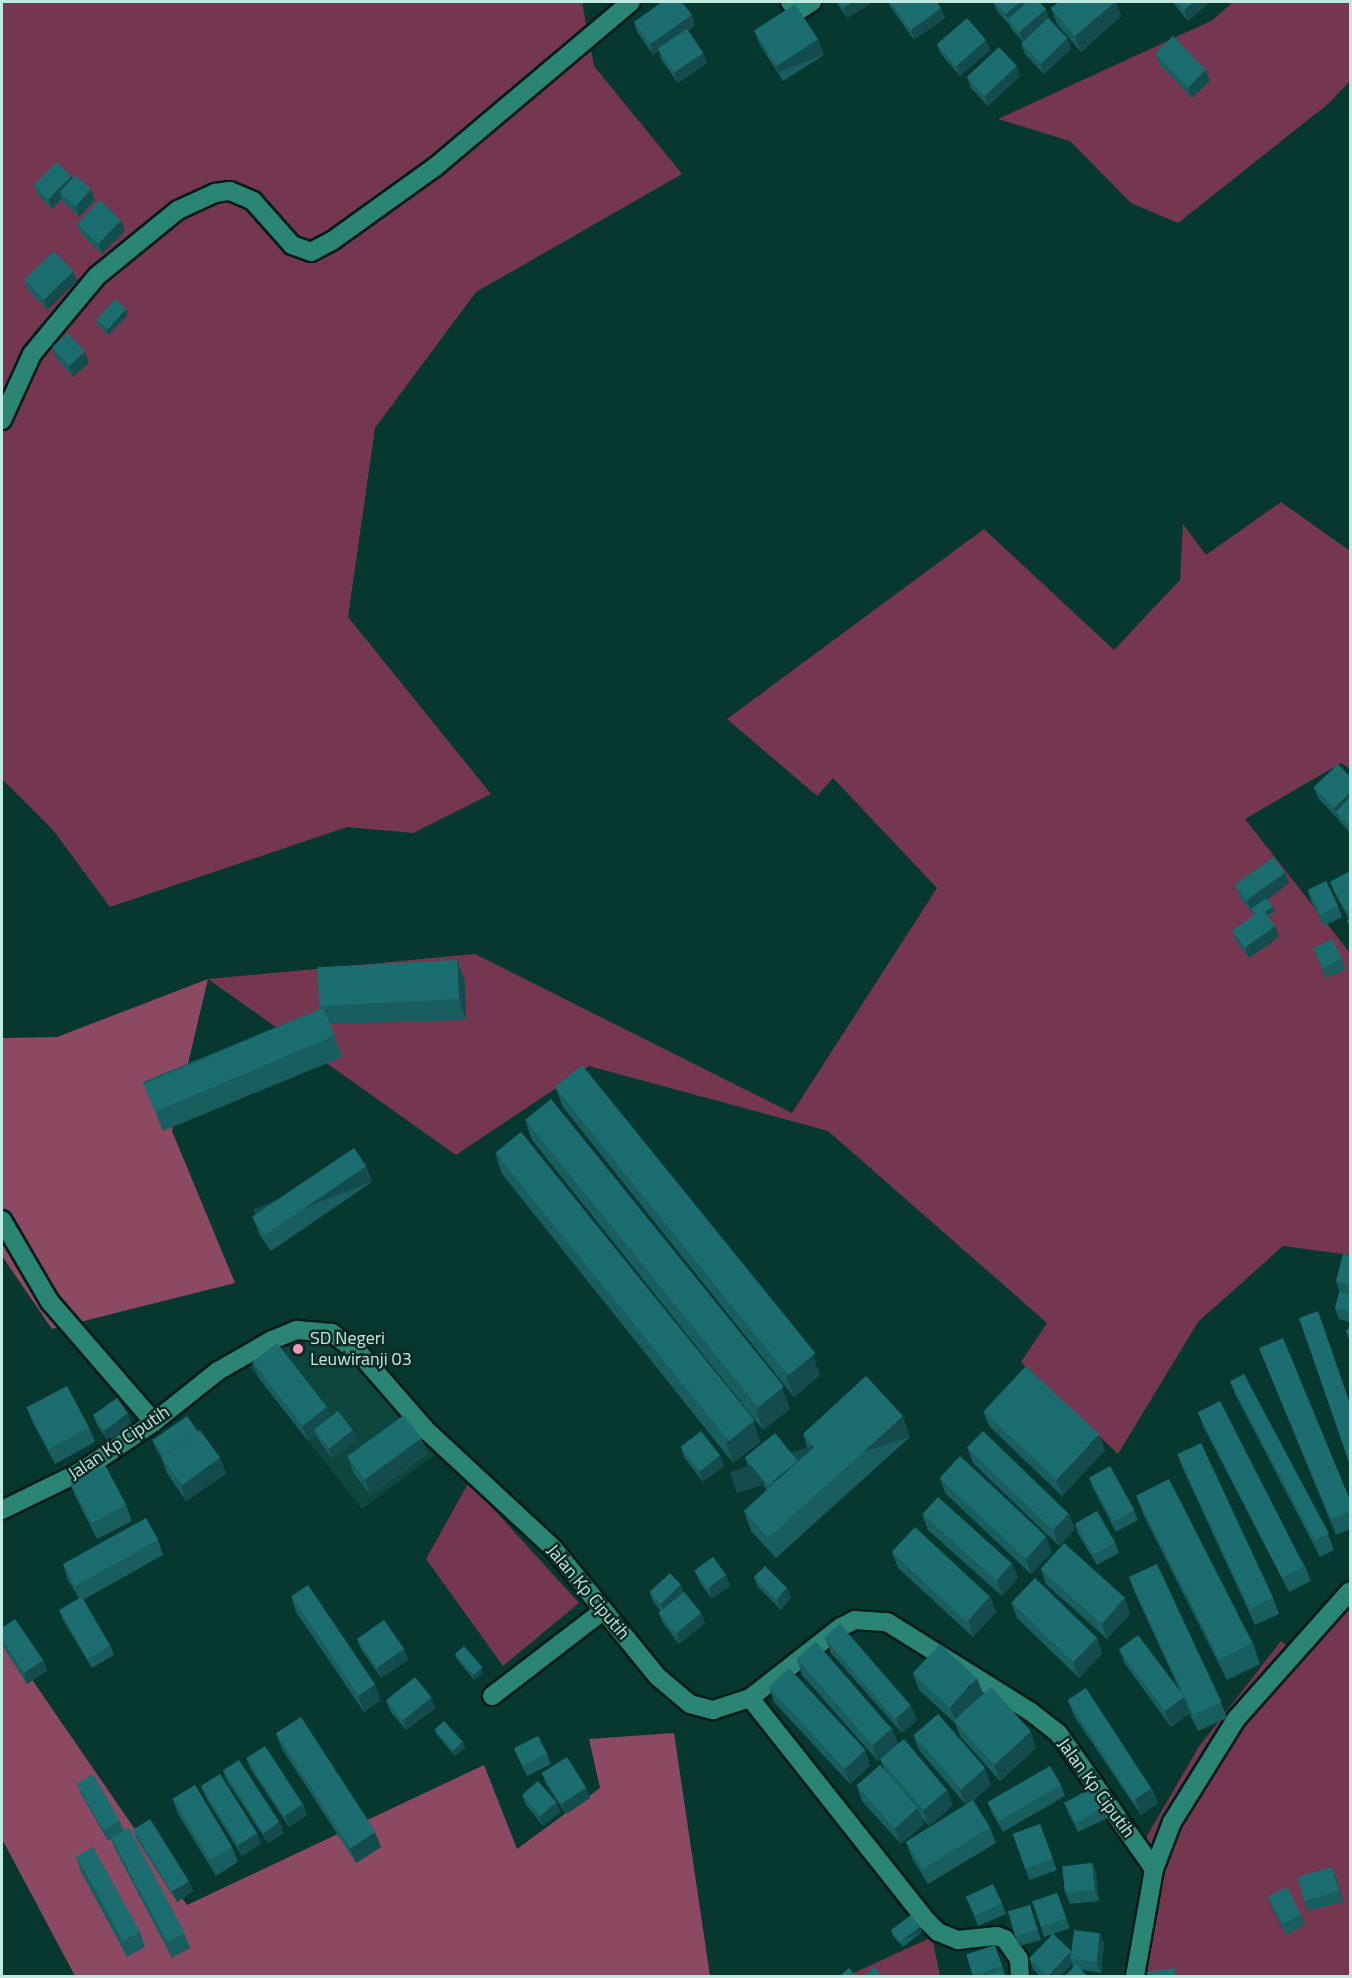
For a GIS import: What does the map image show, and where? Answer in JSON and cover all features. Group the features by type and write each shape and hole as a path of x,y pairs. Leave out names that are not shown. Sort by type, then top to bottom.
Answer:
{"street":[{"path":"2,420 32,354 97,276 178,210 215,193 230,191 253,201 292,245 311,252 332,241 435,166 631,2"},
{"path":"789,2 798,11 812,2"},
{"path":"2,1220 50,1302 154,1422"},
{"name":"Jalan Kp Ciputih","path":"2,1510 80,1472 154,1422 218,1371 272,1340 297,1330 332,1333 360,1354 426,1430 553,1548 658,1677 690,1704 713,1710 750,1698 842,1627 855,1620 887,1622 1031,1712 1058,1733 1154,1869"},
{"path":"1135,1977 1154,1869 1173,1822 1236,1719 1350,1591"},
{"path":"492,1696 604,1610"},
{"path":"750,1698 927,1921 938,1932 958,1941 997,1936 1005,1939 1019,1959 1020,1977"}],"shaded area":[{"path":"2,2 582,2 594,66 682,174 476,292 375,428 348,617 491,794 413,833 347,827 110,907 53,830 2,779"},
{"path":"1233,2 1350,2 1350,81 1328,104 1178,223 1131,203 1070,141 998,119 1213,20"},
{"path":"1281,502 1350,551 1350,769 1341,763 1245,819 1350,953 1350,1255 1283,1246 1198,1322 1118,1454 1021,1362 1047,1323 828,1131 589,1066 456,1155 208,979 475,954 792,1113 937,888 833,778 817,796 727,719 984,529 1114,650 1180,580 1183,524 1206,555"},
{"path":"208,979 172,1131 235,1283 52,1329 2,1256 2,1038 57,1037"},
{"path":"298,1339 339,1348 434,1455 362,1509 249,1366"},
{"path":"469,1482 579,1603 503,1666 426,1559"},
{"path":"1350,1606 1350,1976 1148,1976 1147,1836 1198,1748 1281,1641 1303,1659"},
{"path":"2,1636 187,1905 484,1765 517,1849 600,1788 589,1739 674,1733 710,1976 75,1976 2,1839"},
{"path":"932,1937 940,1976 847,1976"}],"building":[{"path":"662,2 682,2 692,15 650,44 634,22"},
{"path":"839,2 853,2 843,8"},
{"path":"890,2 937,2 941,8 911,30"},
{"path":"994,2 1020,2 1006,14"},
{"path":"1027,2 1039,2 1046,9 1019,32 1008,19"},
{"path":"1059,2 1115,2 1075,36 1051,8"},
{"path":"1177,2 1194,2 1184,10"},
{"path":"795,4 818,39 777,66 754,31"},
{"path":"967,18 986,40 956,66 937,44"},
{"path":"1048,18 1067,38 1041,64 1021,44"},
{"path":"687,29 703,53 674,73 658,49"},
{"path":"1173,36 1206,70 1188,87 1155,53"},
{"path":"999,47 1017,66 985,96 967,77"},
{"path":"57,162 71,176 48,199 34,185"},
{"path":"75,175 91,189 76,206 60,192"},
{"path":"100,200 121,220 98,244 77,224"},
{"path":"54,251 73,271 44,300 25,279"},
{"path":"115,299 126,309 107,330 96,320"},
{"path":"68,333 85,352 69,366 52,347"},
{"path":"1338,764 1350,777 1350,792 1334,808 1314,787"},
{"path":"1350,797 1350,826 1336,812"},
{"path":"1274,857 1285,873 1246,900 1235,885"},
{"path":"1350,871 1350,908 1346,911 1330,882"},
{"path":"1326,881 1338,906 1320,915 1308,890"},
{"path":"1266,898 1273,907 1265,912 1263,909 1256,915 1251,909"},
{"path":"1263,909 1275,926 1245,947 1233,930"},
{"path":"1332,939 1342,959 1323,968 1313,949"},
{"path":"457,960 459,999 319,1006 317,967"},
{"path":"323,1008 335,1036 155,1112 144,1084"},
{"path":"582,1065 815,1353 788,1375 555,1087"},
{"path":"551,1099 784,1387 758,1407 525,1120"},
{"path":"521,1132 754,1420 729,1441 495,1153"},
{"path":"354,1148 366,1166 264,1235 252,1217"},
{"path":"1343,1254 1350,1256 1350,1285 1336,1281"},
{"path":"1339,1292 1350,1295 1350,1312 1335,1308"},
{"path":"1318,1311 1350,1404 1350,1465 1299,1318"},
{"path":"1350,1328 1350,1342 1346,1330"},
{"path":"1283,1338 1350,1500 1350,1511 1331,1519 1259,1348"},
{"path":"277,1343 327,1407 302,1426 253,1362"},
{"path":"1026,1366 1099,1434 1057,1480 984,1411"},
{"path":"1244,1374 1329,1534 1315,1541 1230,1382"},
{"path":"866,1376 903,1416 768,1538 744,1511 814,1447 803,1434"},
{"path":"67,1386 89,1427 48,1449 26,1408"},
{"path":"117,1398 128,1414 104,1430 93,1415"},
{"path":"1220,1401 1304,1567 1282,1578 1198,1412"},
{"path":"338,1411 353,1430 329,1448 314,1429"},
{"path":"404,1415 421,1438 364,1480 347,1456"},
{"path":"187,1416 198,1432 163,1456 153,1440"},
{"path":"200,1430 220,1458 182,1485 162,1458"},
{"path":"701,1431 720,1455 700,1471 681,1447"},
{"path":"983,1431 1069,1514 1053,1530 967,1448"},
{"path":"775,1433 798,1461 767,1486 745,1458"},
{"path":"1201,1443 1273,1598 1250,1609 1177,1454"},
{"path":"960,1456 1046,1536 1026,1558 940,1478"},
{"path":"105,1465 126,1505 92,1523 71,1483"},
{"path":"1110,1466 1134,1510 1113,1521 1089,1478"},
{"path":"1169,1479 1253,1643 1220,1660 1136,1496"},
{"path":"938,1497 1012,1563 996,1580 923,1514"},
{"path":"1097,1511 1115,1542 1093,1555 1075,1524"},
{"path":"146,1518 158,1540 75,1586 63,1564"},
{"path":"915,1527 990,1597 966,1621 892,1552"},
{"path":"1064,1543 1125,1598 1102,1624 1041,1569"},
{"path":"713,1557 726,1575 707,1588 694,1571"},
{"path":"1157,1564 1221,1702 1193,1715 1129,1577"},
{"path":"765,1566 787,1588 776,1599 754,1577"},
{"path":"670,1573 681,1585 660,1604 650,1592"},
{"path":"1035,1578 1097,1638 1073,1662 1011,1602"},
{"path":"308,1585 375,1684 359,1696 291,1596"},
{"path":"684,1592 701,1613 675,1634 658,1613"},
{"path":"82,1597 110,1645 87,1658 59,1610"},
{"path":"15,1619 43,1660 24,1673 2,1640 2,1628"},
{"path":"384,1620 404,1649 377,1668 357,1639"},
{"path":"840,1624 911,1706 895,1719 824,1638"},
{"path":"1138,1635 1184,1696 1165,1711 1119,1649"},
{"path":"816,1642 891,1729 873,1745 797,1658"},
{"path":"940,1644 977,1678 949,1707 913,1673"},
{"path":"464,1646 482,1667 473,1675 455,1654"},
{"path":"789,1668 865,1750 845,1769 769,1687"},
{"path":"415,1677 431,1697 403,1720 386,1700"},
{"path":"991,1687 1031,1732 994,1765 954,1720"},
{"path":"1086,1688 1151,1789 1133,1801 1068,1700"},
{"path":"938,1714 985,1768 961,1789 914,1735"},
{"path":"301,1717 376,1832 350,1848 276,1733"},
{"path":"444,1721 463,1742 453,1751 434,1730"},
{"path":"538,1736 547,1754 523,1766 514,1748"},
{"path":"904,1739 947,1790 923,1810 880,1759"},
{"path":"265,1746 303,1804 284,1816 247,1758"},
{"path":"567,1757 586,1788 561,1803 542,1773"},
{"path":"239,1760 279,1822 263,1832 223,1770"},
{"path":"880,1765 917,1808 894,1828 857,1785"},
{"path":"1050,1766 1061,1785 999,1821 988,1802"},
{"path":"93,1774 120,1821 104,1830 77,1784"},
{"path":"220,1774 257,1833 238,1845 201,1786"},
{"path":"538,1781 556,1802 541,1816 522,1795"},
{"path":"195,1785 232,1847 210,1860 173,1798"},
{"path":"1095,1786 1106,1806 1076,1823 1064,1803"},
{"path":"973,1800 990,1827 923,1869 906,1842"},
{"path":"150,1819 189,1881 172,1892 133,1830"},
{"path":"1040,1824 1053,1859 1025,1869 1013,1834"},
{"path":"129,1828 185,1933 167,1942 111,1837"},
{"path":"93,1847 140,1932 123,1941 76,1856"},
{"path":"1092,1863 1095,1890 1065,1893 1062,1866"},
{"path":"1332,1867 1339,1891 1304,1901 1297,1877"},
{"path":"993,1884 1002,1903 975,1916 966,1897"},
{"path":"1287,1887 1301,1915 1282,1924 1268,1897"},
{"path":"1057,1893 1066,1918 1042,1927 1033,1902"},
{"path":"1030,1905 1037,1930 1015,1936 1008,1911"},
{"path":"911,1915 920,1927 900,1942 891,1930"},
{"path":"1074,1930 1100,1933 1096,1962 1070,1959"},
{"path":"1053,1934 1071,1951 1048,1976 1030,1959"},
{"path":"995,1945 1002,1966 973,1975 966,1954"},
{"path":"1076,1964 1088,1977 1064,1977"},
{"path":"875,1967 883,1977 862,1977"},
{"path":"849,1968 856,1977 839,1977"},
{"path":"1175,1968 1176,1977 1148,1977 1147,1972"},
{"path":"1001,1970 1004,1977 987,1977"}],"place":[{"name":"SD Negeri Leuwiranji 03","path":"298,1349"}]}
